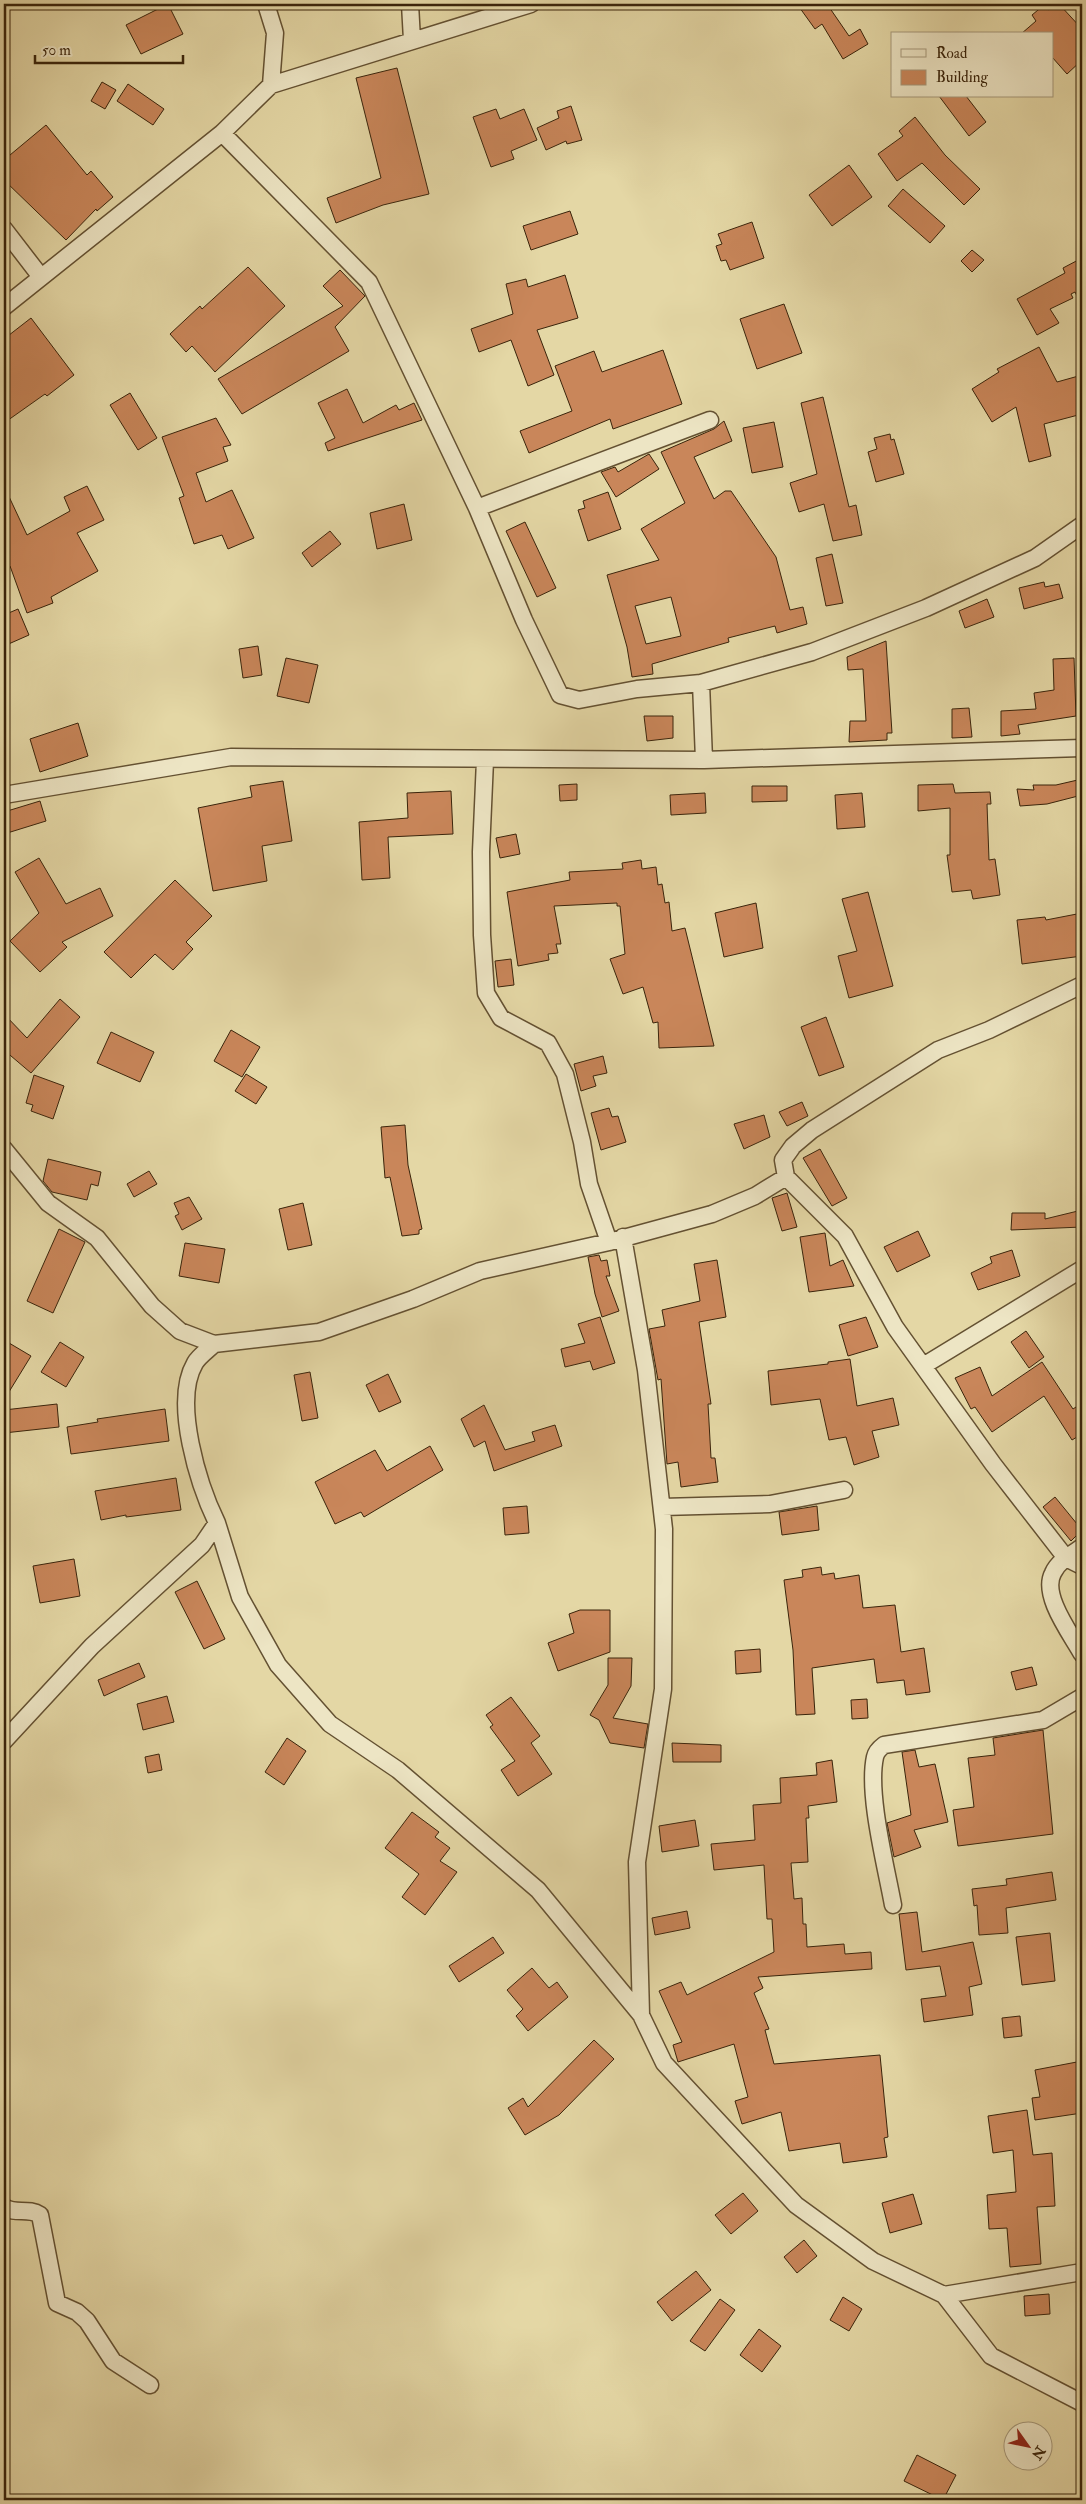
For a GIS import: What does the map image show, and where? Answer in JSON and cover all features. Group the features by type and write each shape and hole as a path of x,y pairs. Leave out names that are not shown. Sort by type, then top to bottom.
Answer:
{"street":[{"path":"266,4 275,33 271,85"},
{"path":"410,4 412,40"},
{"path":"4,307 222,134 271,85 531,4"},
{"path":"222,134 369,282 477,508 524,620 560,695 579,700 637,689 701,683 812,652 926,608 1035,558 1082,525"},
{"path":"4,229 41,277"},
{"path":"477,508 710,420"},
{"path":"701,683 704,760"},
{"path":"4,795 231,757 704,760 1082,748"},
{"path":"485,760 481,852 482,935 486,993 501,1018 548,1042 565,1074 582,1142 588,1184 616,1239 646,1370 664,1529 663,1689 637,1862 641,2015"},
{"path":"1082,985 989,1030 938,1050 812,1130 793,1146 783,1160 786,1177 846,1236 895,1327 993,1464 1066,1558 1082,1566"},
{"path":"4,1149 48,1203 97,1238 152,1306 180,1331 214,1344 319,1332 413,1299 480,1271 712,1214 755,1196 786,1177"},
{"path":"923,1366 1082,1269"},
{"path":"214,1344 195,1363 187,1398 187,1430 204,1499 217,1523 240,1597 278,1665 330,1724 398,1770 538,1890 641,2015 664,2064 796,2205 873,2261 944,2295 991,2356 1082,2403"},
{"path":"662,1507 770,1504 844,1490"},
{"path":"4,1741 92,1646 202,1546 217,1523"},
{"path":"1082,1547 1066,1558 1053,1572 1049,1588 1056,1607 1082,1654"},
{"path":"893,1905 878,1825 873,1774 875,1754 884,1745 1043,1720 1082,1697"},
{"path":"4,2208 11,2212 34,2211 40,2215 57,2303 77,2312 87,2321 113,2360 150,2384"},
{"path":"944,2295 1082,2272"}],"building":[{"path":"168,4 183,34 141,54 126,25"},
{"path":"797,4 827,4 849,36 860,29 868,44 843,59 822,24 815,29"},
{"path":"1055,4 1059,4 1082,29 1082,60 1067,74 1054,59 1054,32 1023,32 1036,21 1032,15 1044,5 1048,10"},
{"path":"397,68 429,194 383,205 336,223 327,198 381,178 356,78"},
{"path":"102,82 116,90 105,109 91,101"},
{"path":"128,84 164,109 153,125 117,101"},
{"path":"940,98 968,98 986,122 969,136"},
{"path":"571,106 582,140 567,144 566,141 546,150 537,128 559,118 557,111"},
{"path":"496,109 500,119 524,109 537,140 511,151 514,159 491,167 473,117"},
{"path":"915,117 945,155 980,189 964,205 922,163 897,181 878,154 903,136 899,131"},
{"path":"46,125 87,175 91,171 113,197 97,211 96,209 66,240 4,180 4,160"},
{"path":"849,165 872,197 832,226 809,195"},
{"path":"903,189 945,226 930,243 888,206"},
{"path":"570,211 578,234 531,250 523,226"},
{"path":"752,222 764,258 730,270 726,260 721,261 716,246 722,244 718,234"},
{"path":"972,250 984,260 972,272 961,261"},
{"path":"1082,258 1082,306 1075,292 1071,294 1073,298 1050,309 1059,323 1037,335 1017,299 1065,273 1063,268"},
{"path":"248,267 285,306 215,372 192,346 186,352 170,334 200,306 202,309"},
{"path":"340,270 365,296 335,327 349,351 242,414 218,379 343,306 323,286"},
{"path":"565,275 578,318 537,330 554,375 528,386 511,340 479,352 471,329 513,314 506,284 526,279 528,287"},
{"path":"784,304 802,353 757,369 740,319"},
{"path":"31,318 74,375 47,396 45,394 4,423 4,339"},
{"path":"1039,347 1057,382 1082,375 1082,414 1044,424 1051,456 1029,462 1016,407 992,422 972,389 999,372 997,369"},
{"path":"663,350 682,404 613,429 610,419 529,453 520,431 572,411 555,366 594,351 602,372"},
{"path":"347,389 363,423 396,405 399,410 414,403 422,420 328,451 325,443 335,438 318,403"},
{"path":"130,393 157,438 138,450 110,405"},
{"path":"823,397 849,507 856,505 862,535 833,541 824,504 799,512 790,483 817,474 801,403"},
{"path":"216,418 231,445 223,447 228,461 196,473 206,502 232,490 254,538 228,549 222,535 194,544 179,498 184,496 162,437"},
{"path":"724,421 732,441 694,457 714,499 725,491 731,491 776,557 790,610 803,607 807,624 777,633 775,626 728,638 729,642 652,664 653,674 632,677 627,647 607,575 659,560 641,529 685,503 661,452 714,429","holes":["671,597 681,636 646,644 635,606"]},
{"path":"774,422 783,467 752,473 743,428"},
{"path":"890,434 891,440 894,439 904,474 876,482 868,452 877,449 874,438"},
{"path":"649,454 659,469 616,497 601,472 615,467 618,472"},
{"path":"4,486 27,535 70,511 64,497 87,486 104,520 77,533 98,571 51,597 53,603 27,613 10,566 4,569"},
{"path":"608,492 621,529 588,541 578,510 585,508 583,501"},
{"path":"404,504 412,540 377,549 370,513"},
{"path":"525,522 556,588 537,597 506,531"},
{"path":"330,531 341,544 312,567 302,553"},
{"path":"832,554 843,603 826,606 816,558"},
{"path":"1044,582 1045,587 1059,584 1063,598 1024,609 1019,588"},
{"path":"987,599 994,617 965,628 959,611"},
{"path":"18,609 29,635 4,646 4,615"},
{"path":"886,641 892,733 887,733 887,740 849,742 850,721 866,721 863,669 848,670 847,657"},
{"path":"258,646 262,675 243,678 239,649"},
{"path":"286,658 318,665 309,703 277,696"},
{"path":"1074,658 1076,716 1018,725 1020,734 1001,736 1001,711 1036,709 1034,693 1054,690 1053,659"},
{"path":"969,708 972,737 952,738 952,709"},
{"path":"644,716 673,716 673,738 647,741"},
{"path":"78,723 88,756 40,772 30,739"},
{"path":"1082,779 1082,795 1047,804 1020,806 1017,789 1034,790 1033,785 1056,785"},
{"path":"283,781 292,841 262,846 267,881 213,891 198,808 252,797 250,786"},
{"path":"577,784 577,800 560,801 559,785"},
{"path":"953,784 955,793 990,792 991,804 987,804 989,860 995,859 1000,895 973,899 971,890 952,892 947,855 950,855 950,808 918,811 918,785"},
{"path":"752,786 787,786 787,801 752,802"},
{"path":"451,791 453,834 388,837 390,878 362,880 359,822 408,818 407,793"},
{"path":"705,793 706,813 671,815 670,795"},
{"path":"862,793 865,827 837,829 835,795"},
{"path":"40,801 46,821 4,834 4,812"},
{"path":"516,834 520,854 500,858 496,838"},
{"path":"39,858 66,904 100,888 113,916 62,942 67,947 40,972 10,941 39,913 15,872"},
{"path":"641,860 642,869 656,867 658,885 662,884 665,903 669,902 672,931 685,928 714,1046 659,1048 658,1022 653,1023 643,987 623,994 610,959 625,954 620,906 617,906 617,903 554,906 561,944 556,944 558,953 548,954 549,960 518,966 507,892 570,880 569,872 623,869 622,863"},
{"path":"175,880 212,916 186,942 193,949 173,970 155,954 131,978 104,952"},
{"path":"868,892 893,986 849,998 838,956 857,951 842,899"},
{"path":"756,903 763,948 724,957 715,913"},
{"path":"1082,913 1082,956 1022,964 1017,920 1045,917 1046,920"},
{"path":"511,959 514,985 498,987 495,961"},
{"path":"60,999 80,1017 31,1073 4,1050 4,1014 27,1038"},
{"path":"826,1017 844,1067 819,1076 801,1027"},
{"path":"231,1030 260,1047 242,1077 214,1061"},
{"path":"111,1032 154,1052 140,1082 97,1063"},
{"path":"603,1056 607,1073 593,1076 596,1086 581,1091 574,1064"},
{"path":"246,1074 267,1087 256,1104 235,1091"},
{"path":"34,1075 64,1086 53,1119 31,1111 33,1105 26,1103"},
{"path":"802,1102 808,1116 787,1126 779,1112"},
{"path":"609,1108 612,1117 618,1116 626,1142 601,1150 591,1113"},
{"path":"764,1115 770,1137 744,1149 734,1124"},
{"path":"405,1125 408,1165 422,1229 419,1230 419,1234 402,1236 390,1177 385,1178 381,1127"},
{"path":"820,1149 847,1198 832,1206 803,1158"},
{"path":"48,1159 101,1172 98,1186 91,1184 87,1200 52,1192 43,1181"},
{"path":"149,1171 157,1184 134,1197 127,1184"},
{"path":"787,1193 797,1227 782,1231 772,1198"},
{"path":"189,1197 202,1219 182,1230 175,1216 179,1214 174,1203"},
{"path":"303,1203 312,1245 288,1250 279,1209"},
{"path":"1082,1210 1082,1227 1011,1230 1012,1213 1045,1213 1045,1219"},
{"path":"59,1229 85,1242 53,1313 27,1301"},
{"path":"918,1231 930,1256 897,1272 884,1247"},
{"path":"825,1233 830,1266 843,1260 854,1286 809,1292 800,1237"},
{"path":"185,1243 225,1249 219,1283 179,1276"},
{"path":"1012,1250 1020,1276 978,1290 971,1273 992,1263 990,1257"},
{"path":"599,1255 601,1261 607,1260 610,1276 606,1276 619,1311 602,1317 595,1294 588,1257"},
{"path":"717,1260 726,1317 699,1322 711,1404 708,1404 711,1458 715,1458 718,1482 681,1487 678,1462 667,1464 661,1379 658,1380 649,1329 665,1326 662,1310 700,1301 694,1264"},
{"path":"600,1317 615,1363 593,1370 590,1361 565,1367 561,1349 585,1343 578,1324"},
{"path":"866,1317 878,1347 848,1356 839,1325"},
{"path":"1026,1331 1044,1357 1029,1368 1011,1342"},
{"path":"4,1340 31,1356 4,1400"},
{"path":"60,1342 84,1357 66,1387 41,1372"},
{"path":"850,1359 857,1406 893,1398 899,1425 872,1431 879,1457 854,1465 846,1437 829,1440 820,1399 771,1405 768,1371 828,1364 828,1362"},
{"path":"1042,1362 1073,1409 1076,1407 1082,1416 1082,1434 1072,1440 1044,1396 992,1432 975,1407 971,1409 955,1378 980,1367 992,1396"},
{"path":"310,1372 318,1418 302,1421 294,1375"},
{"path":"388,1374 401,1402 379,1412 366,1385"},
{"path":"57,1404 59,1427 4,1433 4,1410"},
{"path":"484,1405 505,1450 535,1441 532,1432 555,1425 562,1446 494,1471 485,1441 474,1447 461,1419"},
{"path":"165,1409 169,1441 71,1454 67,1427 98,1422 97,1419"},
{"path":"430,1446 443,1470 364,1517 361,1512 335,1524 315,1482 375,1450 387,1471"},
{"path":"176,1478 181,1510 126,1517 126,1515 101,1520 95,1491"},
{"path":"1055,1497 1082,1530 1071,1541 1043,1507"},
{"path":"527,1506 529,1533 505,1535 503,1508"},
{"path":"817,1506 819,1530 782,1535 779,1512"},
{"path":"74,1559 80,1596 40,1603 33,1566"},
{"path":"821,1567 822,1575 834,1573 835,1579 859,1575 863,1608 895,1605 901,1652 924,1648 930,1692 906,1695 904,1680 877,1683 874,1659 812,1668 815,1714 796,1715 793,1650 784,1580 803,1577 802,1570"},
{"path":"197,1581 225,1639 204,1649 175,1592"},
{"path":"580,1610 610,1610 610,1652 558,1671 548,1643 574,1633 569,1614"},
{"path":"760,1649 761,1672 736,1674 735,1651"},
{"path":"608,1658 632,1658 631,1686 613,1718 648,1724 644,1748 610,1743 599,1720 590,1715 608,1685"},
{"path":"139,1663 145,1677 104,1696 98,1680"},
{"path":"1032,1667 1037,1685 1016,1690 1011,1672"},
{"path":"167,1696 174,1722 143,1730 137,1704"},
{"path":"511,1697 540,1736 531,1743 552,1774 518,1796 501,1770 515,1761 490,1727 493,1725 486,1715"},
{"path":"867,1699 868,1718 852,1719 851,1700"},
{"path":"1043,1730 1053,1834 958,1846 953,1810 974,1807 968,1758 995,1755 993,1738"},
{"path":"287,1738 306,1751 284,1785 265,1772"},
{"path":"672,1743 721,1745 721,1762 673,1762"},
{"path":"915,1750 919,1767 935,1764 948,1822 914,1830 921,1847 894,1857 887,1823 911,1815 902,1752"},
{"path":"159,1754 162,1770 148,1773 145,1757"},
{"path":"832,1760 837,1802 808,1806 809,1818 806,1818 808,1862 791,1863 794,1899 802,1898 803,1924 806,1924 807,1947 844,1944 845,1954 871,1952 872,1969 758,1977 763,1988 754,1993 769,2029 765,2030 774,2064 880,2055 888,2137 884,2138 887,2157 843,2163 840,2143 789,2151 781,2112 742,2124 735,2101 748,2097 734,2044 678,2062 673,2045 682,2042 659,1991 681,1982 687,1995 774,1952 772,1919 767,1919 764,1865 714,1870 711,1844 755,1840 753,1805 781,1803 780,1778 817,1775 816,1763"},
{"path":"412,1812 439,1832 435,1837 450,1848 440,1861 457,1872 425,1915 402,1897 419,1874 385,1848"},
{"path":"695,1820 699,1846 662,1852 659,1826"},
{"path":"1052,1872 1056,1900 1006,1908 1008,1933 979,1935 977,1905 974,1906 972,1889 1007,1885 1006,1879"},
{"path":"687,1911 690,1928 655,1935 652,1918"},
{"path":"917,1912 922,1952 973,1942 982,1984 969,1987 973,2015 924,2022 921,1999 946,1996 940,1966 906,1970 899,1914"},
{"path":"1050,1933 1055,1981 1022,1985 1016,1937"},
{"path":"493,1937 504,1953 459,1982 449,1966"},
{"path":"532,1968 549,1988 557,1982 568,1997 528,2031 516,2016 523,2009 507,1990"},
{"path":"1020,2016 1022,2036 1004,2038 1002,2018"},
{"path":"594,2040 614,2059 559,2115 525,2135 508,2108 523,2098 528,2107"},
{"path":"1082,2061 1082,2113 1035,2120 1032,2098 1040,2097 1035,2070"},
{"path":"1027,2110 1033,2155 1052,2153 1055,2206 1037,2207 1041,2264 1010,2267 1007,2228 989,2229 987,2195 1016,2192 1013,2150 993,2153 988,2116"},
{"path":"743,2193 758,2211 731,2234 715,2215"},
{"path":"913,2194 922,2224 890,2233 882,2203"},
{"path":"804,2240 817,2256 797,2273 784,2257"},
{"path":"696,2271 711,2290 672,2321 657,2302"},
{"path":"1049,2294 1050,2314 1025,2316 1024,2296"},
{"path":"843,2297 862,2309 849,2331 830,2320"},
{"path":"720,2299 735,2310 705,2351 690,2341"},
{"path":"759,2329 781,2346 762,2372 740,2355"},
{"path":"917,2455 956,2475 943,2500 904,2481"}]}
